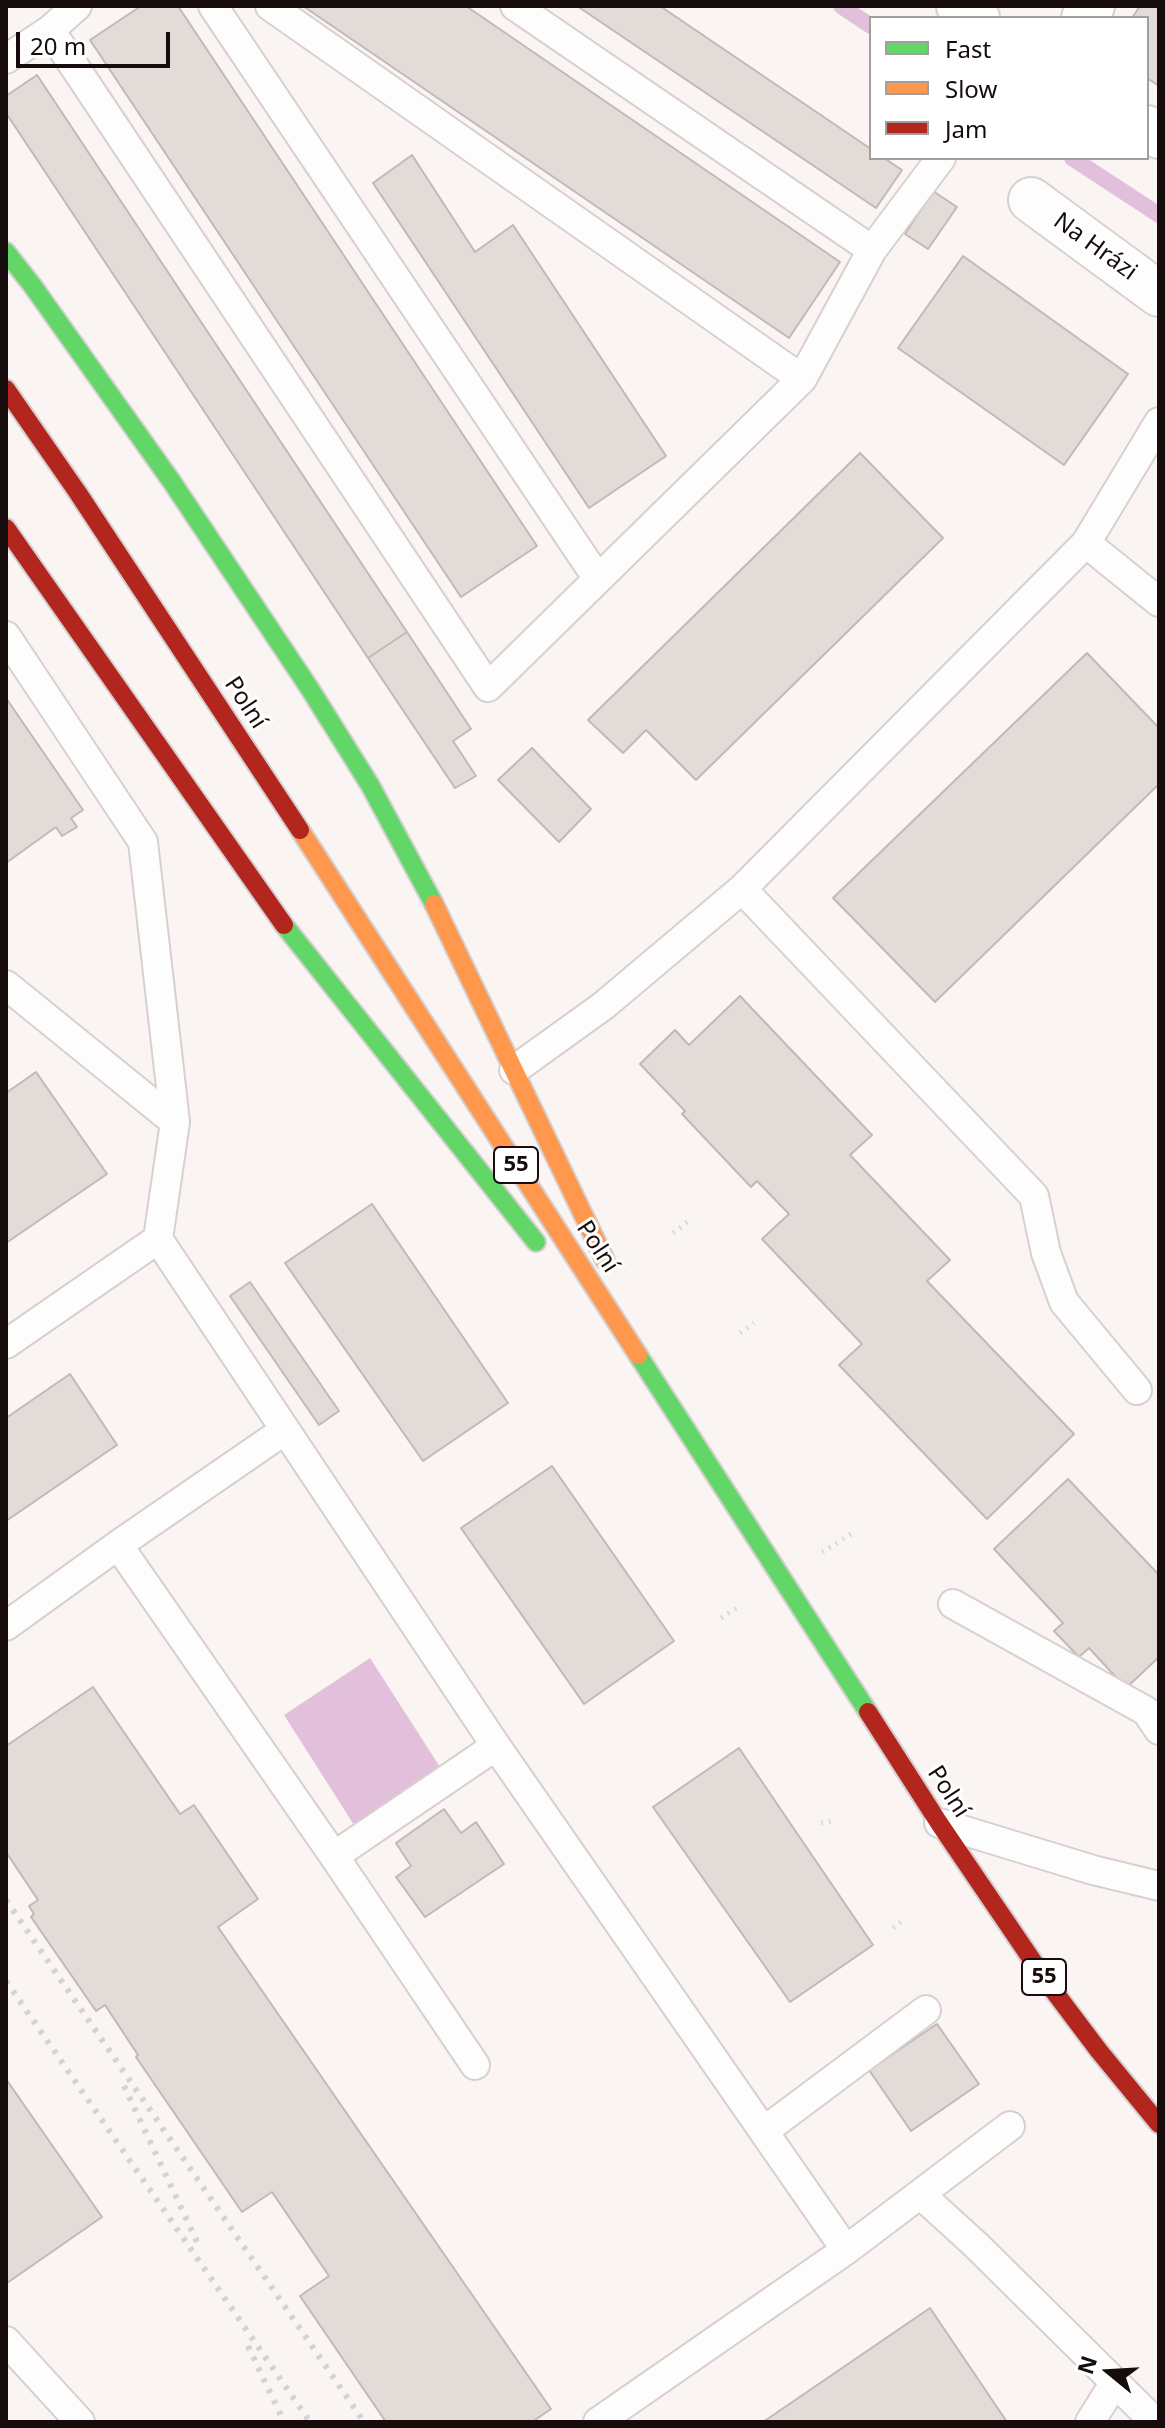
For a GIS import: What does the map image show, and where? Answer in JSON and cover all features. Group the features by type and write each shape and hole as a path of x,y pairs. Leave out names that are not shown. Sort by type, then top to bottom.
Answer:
{"main road":[{"path":"6,252 172,482 370,785 428,892 687,1432"},
{"name":"Polní","path":"6,389 345,899 939,1823 1047,1982 1159,2124"},
{"path":"6,528 278,918 551,1261"},
{"path":"580,1297 687,1432"}],"street":[{"name":"Na Hrázi","path":"1031,200 1159,294"}],"lane":[{"path":"6,59 50,30 77,6"},
{"path":"213,6 598,579"},
{"path":"270,6 802,379"},
{"path":"515,6 872,250"},
{"path":"50,30 488,687 802,379 872,250 940,160"},
{"path":"514,1070 603,1006 742,889 1086,543 1159,422"},
{"path":"1086,543 1159,602"},
{"path":"6,636 143,842 175,1122 158,1239 496,1746 846,2250"},
{"path":"742,889 1034,1196 1046,1253 1064,1302 1137,1390"},
{"path":"6,985 175,1122"},
{"path":"6,1344 158,1239"},
{"path":"6,1626 285,1430"},
{"path":"118,1545 475,2065"},
{"path":"953,1604 1146,1711 1159,1730"},
{"path":"334,1856 496,1746"},
{"path":"939,1823 1093,1870 1155,1881"},
{"path":"764,2131 926,2010"},
{"path":"598,2422 846,2250 1010,2126"},
{"path":"920,2194 1155,2422"},
{"path":"6,2341 80,2422"},
{"path":"1090,2422 1115,2382"}],"path":[{"path":"673,1233 690,1220"},
{"path":"740,1333 754,1323"},
{"path":"821,1823 833,1821"},
{"path":"893,1928 901,1922"}],"shaded area":[{"path":"370,1658 440,1767 354,1825 284,1715"}],"building":[{"path":"141,6 178,6 537,546 461,597 90,40"},
{"path":"303,6 466,6 840,262 789,338"},
{"path":"577,6 660,6 869,148 869,160 887,160 902,170 876,208"},
{"path":"1140,6 1159,6 1159,86 1149,79 1149,16 1133,16"},
{"path":"37,75 407,632 368,658 6,113 6,96"},
{"path":"412,155 475,252 513,225 666,456 589,508 373,183"},
{"path":"933,191 957,207 928,249 905,234"},
{"path":"963,256 1128,374 1064,465 898,348"},
{"path":"860,453 943,538 696,780 646,730 623,753 588,720"},
{"path":"407,632 471,729 453,741 476,776 455,788 368,658"},
{"path":"1087,653 1159,728 1159,784 935,1002 833,898"},
{"path":"6,698 83,810 71,818 77,827 62,836 56,827 6,863"},
{"path":"532,748 591,809 559,842 498,780"},
{"path":"740,996 872,1135 850,1155 950,1260 927,1281 1074,1434 987,1519 839,1365 862,1344 762,1239 789,1214 757,1181 751,1187 640,1064 675,1030 689,1045"},
{"path":"36,1072 107,1174 6,1243 6,1093"},
{"path":"372,1204 508,1403 423,1461 285,1263"},
{"path":"250,1282 339,1411 319,1425 230,1296"},
{"path":"70,1374 117,1445 6,1521 6,1418"},
{"path":"552,1466 674,1641 584,1704 461,1528"},
{"path":"1068,1479 1159,1575 1159,1657 1126,1688 1089,1648 1079,1657 1054,1631 1063,1623 994,1549"},
{"path":"93,1687 180,1814 194,1805 258,1899 218,1927 551,2409 532,2422 386,2422 300,2296 329,2276 272,2192 242,2212 136,2057 138,2055 105,2005 96,2011 31,1917 34,1914 29,1906 38,1900 6,1852 6,1746"},
{"path":"739,1748 873,1945 790,2002 653,1807"},
{"path":"444,1809 461,1833 476,1822 504,1864 425,1917 396,1877 411,1866 396,1843"},
{"path":"937,2024 979,2084 911,2131 869,2070"},
{"path":"6,2079 102,2217 7,2283 6,2282"},
{"path":"930,2308 1007,2422 763,2422"}],"waterway":[{"path":"841,6 869,25"},
{"path":"1075,160 1159,215"}],"railway":[{"path":"6,1900 364,2422"},
{"path":"6,1981 310,2422"},
{"path":"124,2086 199,2246"},
{"path":"248,2346 284,2422"}],"traffic: fast":[{"path":"6,252 172,482 310,689 370,785 434,904"},
{"path":"284,925 536,1242"},
{"path":"638,1355 868,1712"}],"traffic: slow":[{"path":"300,830 638,1355"},
{"path":"434,904 605,1260"}],"traffic: jam":[{"path":"6,389 300,830"},
{"path":"6,528 284,925"},
{"path":"868,1712 1047,1982 1159,2124"}]}
